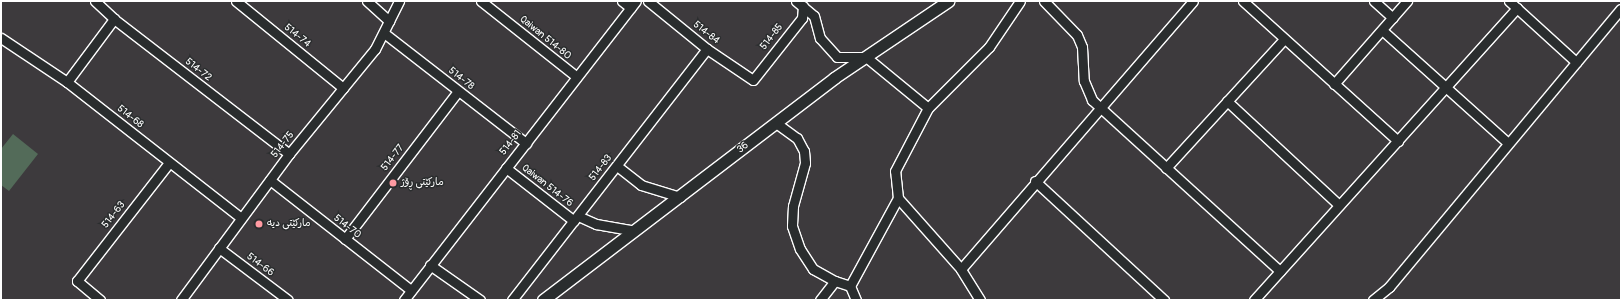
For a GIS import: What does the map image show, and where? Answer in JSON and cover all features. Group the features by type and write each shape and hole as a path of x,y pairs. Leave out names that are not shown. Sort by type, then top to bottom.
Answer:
{"street":[{"name":"514-72","path":"95,1 114,19 289,154"},
{"name":"514-74","path":"236,1 343,88"},
{"path":"367,1 389,21"},
{"name":"514-75","path":"181,300 289,154 375,49 399,1"},
{"name":"Qaiwan 514-80","path":"481,1 577,77"},
{"path":"622,1 634,4"},
{"name":"514-84","path":"648,1 708,50 753,80"},
{"name":"36","path":"543,300 776,123 866,57 948,1"},
{"path":"850,286 898,198 895,171 928,108 989,47 1020,1"},
{"path":"1044,1 1077,34 1082,47 1084,81 1092,100 1280,271"},
{"path":"961,269 1099,107 1193,1"},
{"path":"1243,1 1398,141"},
{"path":"1374,1 1392,18"},
{"path":"1334,84 1407,1"},
{"path":"1509,1 1576,62"},
{"name":"514-81","path":"404,300 634,4"},
{"path":"800,4 814,16 820,38 837,57 866,57 928,108"},
{"name":"514-85","path":"753,80 802,18 800,4"},
{"path":"1254,300 1517,8"},
{"path":"1373,300 1389,287 1621,9"},
{"path":"67,82 114,19"},
{"path":"1382,30 1508,143"},
{"name":"514-78","path":"384,33 526,143"},
{"name":"514-68","path":"1,38 67,82 241,218"},
{"path":"1166,168 1284,39"},
{"name":"514-83","path":"512,300 708,50"},
{"name":"514-77","path":"345,239 458,91"},
{"path":"1227,102 1339,206"},
{"path":"776,123 797,138 804,151 805,163 793,206 792,226 800,249 813,269 834,281 850,286 856,300"},
{"name":"514-63","path":"100,300 77,281 169,162"},
{"path":"617,166 641,185 680,196"},
{"name":"Qaiwan 514-76","path":"506,168 576,218 634,232"},
{"name":"514-70","path":"270,180 411,290"},
{"path":"1035,181 1164,300"},
{"path":"898,198 961,269 980,300"},
{"name":"514-66","path":"219,248 288,300"},
{"path":"430,265 480,300"},
{"path":"820,300 834,281"}],"green space":[{"path":"13,134 38,154 9,191 1,185 1,149"}],"place":[{"name":"مارکێتی ڕۆژ","path":"393,183"},
{"name":"مارکێتی دیە","path":"259,224"}]}
